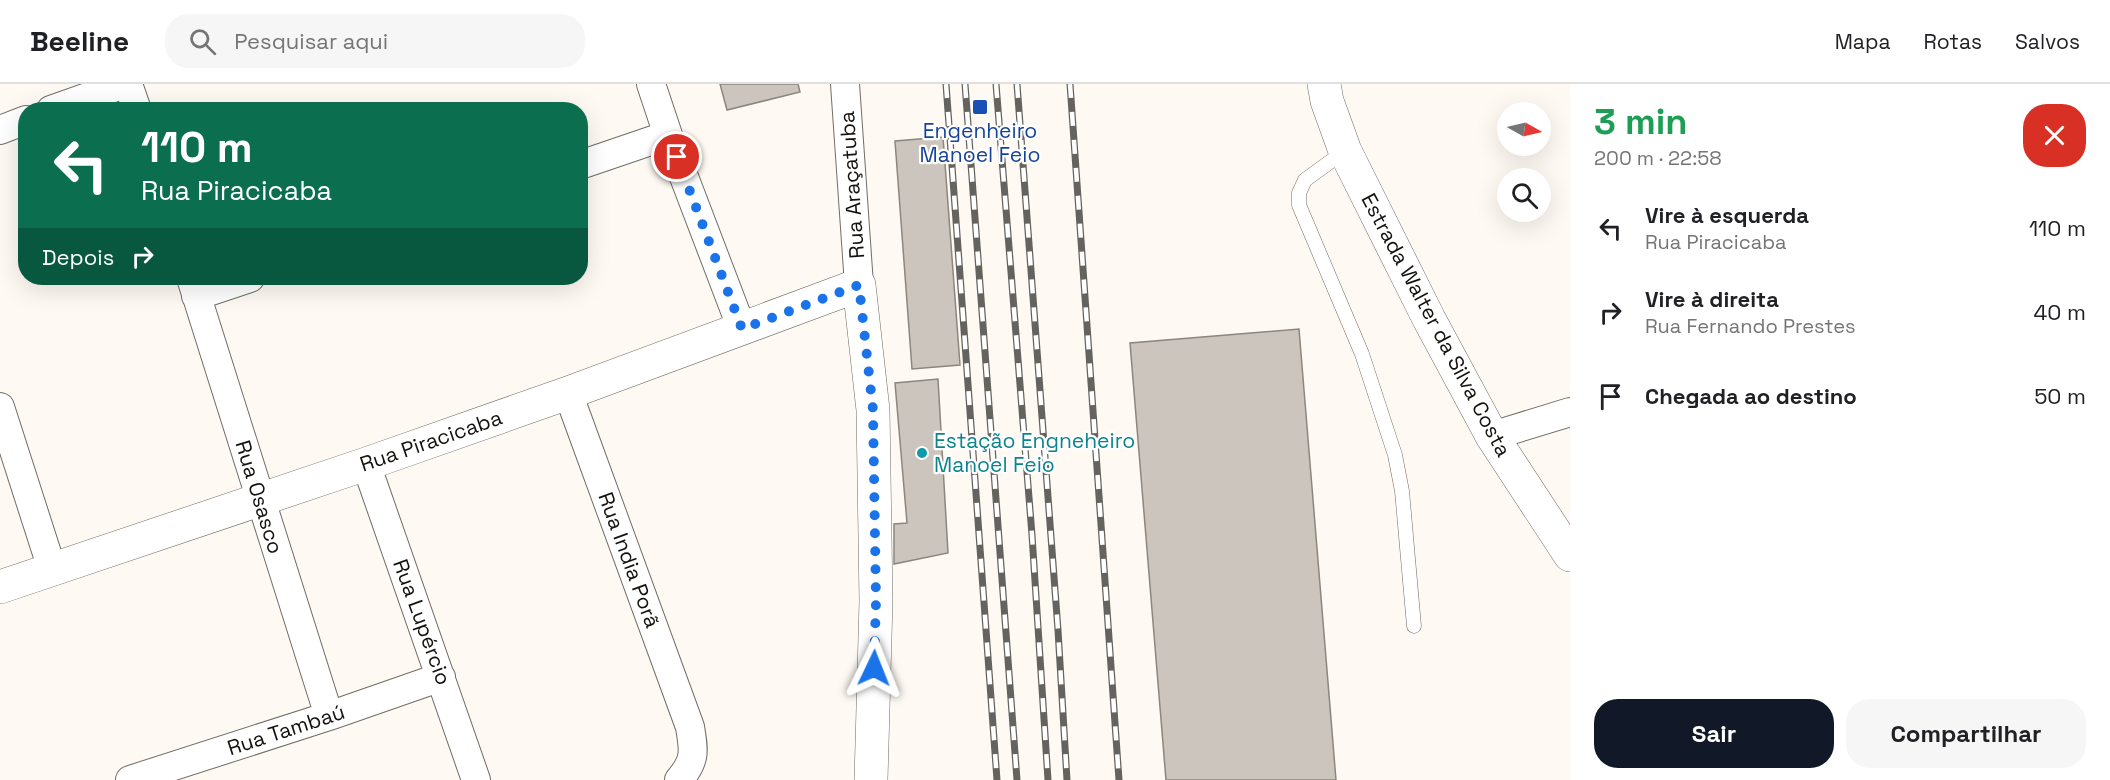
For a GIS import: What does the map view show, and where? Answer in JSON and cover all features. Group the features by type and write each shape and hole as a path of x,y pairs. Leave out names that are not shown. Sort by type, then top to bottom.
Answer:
{"street":[{"path":"60,102 74,90 124,84"},
{"path":"128,84 134,102"},
{"path":"651,84 668,135 742,329"},
{"name":"Rua Araçatuba","path":"845,84 859,285"},
{"name":"Estrada Walter da Silva Costa","path":"1324,84 1327,101 1345,151 1429,319 1492,436 1570,555"},
{"path":"0,130 18,123"},
{"path":"588,162 668,135"},
{"path":"859,285 873,410 876,601 871,780"},
{"name":"Rua Piracicaba","path":"0,587 366,464 568,393 859,285"},
{"name":"Rua Osasco","path":"194,287 329,716"},
{"name":"Rua India Porã","path":"568,393 690,727 694,749 690,768 679,780"},
{"path":"0,407 52,569"},
{"path":"1492,436 1570,412"},
{"name":"Rua Lupércio","path":"366,464 476,780"},
{"name":"Rua Tambaú","path":"130,780 329,716 441,676"}],"lane":[{"path":"1345,151 1305,180 1299,193 1299,205 1362,354 1395,455 1402,491 1414,626"}],"building":[{"path":"720,84 798,84 800,92 727,110"},
{"path":"943,137 960,365 912,369 895,141"},
{"path":"1299,329 1336,780 1166,780 1130,343"},
{"name":"Estação Engneheiro Manoel Feio","path":"938,379 948,553 894,564 894,524 907,523 895,383"}],"railway":[{"path":"946,84 997,780"},
{"path":"965,84 1017,780"},
{"path":"996,84 1032,535 1048,780"},
{"path":"1017,84 1067,780"},
{"path":"1070,84 1119,780"}],"place":[{"name":"Engenheiro Manoel Feio","path":"980,107"},
{"name":"Estação Engneheiro Manoel Feio","path":"922,453"}],"route":[{"path":"677,157 742,329 859,285 873,410 876,601 874,668"}]}
